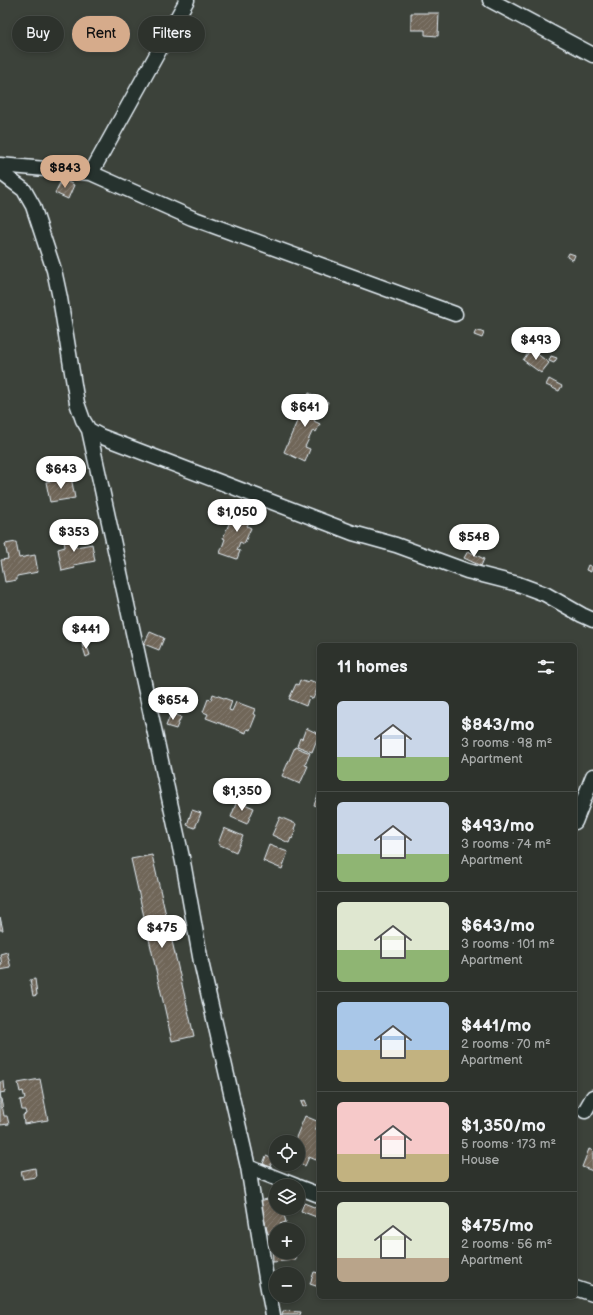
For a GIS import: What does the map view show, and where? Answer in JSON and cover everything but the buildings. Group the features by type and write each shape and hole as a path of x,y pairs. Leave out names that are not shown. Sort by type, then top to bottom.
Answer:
{"street":[{"path":"91,173 187,0"},
{"path":"490,0 593,55"},
{"path":"0,165 91,173 192,218 454,314"},
{"path":"0,172 24,190 35,213 56,277 77,403 83,420 90,430 182,862 201,962 248,1167 273,1315"},
{"path":"90,430 100,436 353,533 414,551 467,571 518,584 545,594 593,620"},
{"path":"577,817 593,776"},
{"path":"585,1111 593,1097"},
{"path":"248,1167 279,1179"},
{"path":"305,1189 317,1194"},
{"path":"577,1289 593,1294"}]}
